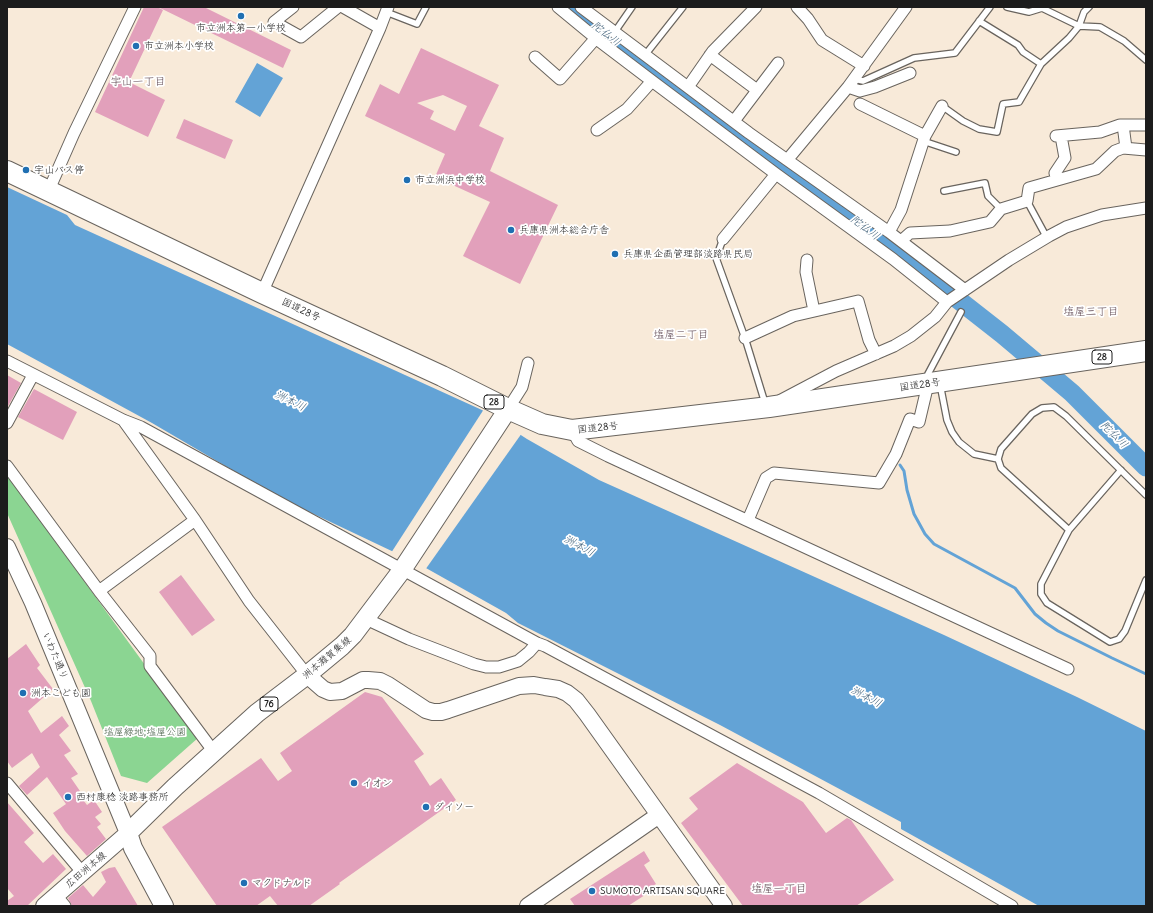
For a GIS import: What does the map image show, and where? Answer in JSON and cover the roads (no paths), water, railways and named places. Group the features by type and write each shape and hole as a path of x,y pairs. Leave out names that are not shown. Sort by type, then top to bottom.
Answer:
{"highway":[{"name":"国道28号","path":"7,171 48,192 262,293 442,376 505,413 542,424 572,430 767,407 1146,351"}],"main road":[{"name":"洲本灘賀集線","path":"128,834 175,787 257,713 307,675 354,635 402,570 505,413"},
{"path":"128,834 133,848 164,906"},
{"path":"146,873 169,906"}],"street":[{"path":"48,192 74,133 135,7"},
{"path":"293,7 274,22 301,37 338,7"},
{"path":"343,7 380,28"},
{"path":"558,7 652,81 893,259 947,302"},
{"path":"581,7 592,11 614,33 889,232 965,290"},
{"path":"688,87 710,55 756,7"},
{"path":"797,7 808,19 822,40 864,66"},
{"path":"788,159 851,83 906,7"},
{"path":"262,293 380,28 387,9"},
{"path":"535,57 560,78 596,38"},
{"path":"710,55 757,90"},
{"path":"734,121 778,63"},
{"path":"851,83 860,91 875,87 910,73"},
{"path":"597,130 627,109 652,81"},
{"path":"860,104 924,138"},
{"path":"889,232 901,210 924,138 942,106"},
{"path":"1123,125 1126,148"},
{"path":"1057,180 1055,172 1065,158 1059,136 1100,132 1123,125 1146,125"},
{"path":"739,146 749,132"},
{"path":"901,241 910,233 950,231 990,222 1001,209 1027,201 1029,188 1096,169 1115,151 1123,148 1146,150"},
{"path":"723,239 776,174"},
{"path":"767,407 836,371 894,346 911,336 935,317 947,302 1009,260 1066,227 1102,215 1146,208"},
{"path":"807,260 806,272 814,311"},
{"path":"745,338 793,316 858,301 869,340 876,354"},
{"path":"7,361 123,420 141,427 537,643 819,793 1012,906"},
{"path":"505,413 522,387 528,363"},
{"path":"7,423 33,375"},
{"path":"748,520 766,478 774,473 879,483 896,454 910,419 919,422 934,383"},
{"path":"123,420 195,520 249,601 307,675 323,689 330,692 342,691 363,680 380,681 388,684 426,710 433,712 448,710 519,686 534,685 558,689 567,693 576,700 724,906"},
{"path":"572,430 578,441 1068,669"},
{"path":"7,466 99,591 150,656 150,666 214,752"},
{"path":"99,591 195,520"},
{"name":"いわた通り","path":"7,547 33,603 128,834"},
{"path":"366,619 410,639 474,664 486,667 499,667 518,661 537,643"},
{"path":"7,783 82,872"},
{"path":"528,906 659,816"},
{"name":"広田洲本線","path":"44,906 61,901 82,872 128,834"}],"lane":[{"path":"387,9 417,24 426,7"},
{"path":"614,33 632,7"},
{"path":"645,55 683,7"},
{"path":"851,83 863,81 914,58 955,53 990,7"},
{"path":"1007,7 1030,12 1042,8 1079,26 1100,27 1124,41 1146,60"},
{"path":"942,106 963,121 980,129 997,132 1003,104 1019,102 1041,64 1069,38 1079,26 1084,12 1089,7"},
{"path":"979,22 1018,45 1023,52 1041,64"},
{"path":"924,138 956,152"},
{"path":"944,191 985,184 988,196 1001,209"},
{"path":"1027,201 1047,238"},
{"path":"723,239 716,258 745,338 767,407"},
{"path":"962,312 928,374 934,383 947,420 958,442 974,454 998,460"},
{"path":"1069,530 1001,468 998,460 1001,449 1032,414 1042,408 1054,408 1066,416 1146,495"},
{"path":"1121,470 1069,530 1041,584 1041,594 1048,602 1110,642 1118,639 1124,631 1146,580"}],"water":[{"path":"257,63 283,78 260,117 235,102"},
{"name":"洲本川","path":"7,187 67,215 75,225 482,410 527,439 599,480 944,635 1146,731 1146,906 1039,906 901,829 901,822 720,725 518,623 506,613 417,563 280,498 152,423 7,344"}],"waterway":[{"name":"陀仏川","path":"569,7 636,59 891,247 1002,334 1072,393 1146,467"},
{"path":"900,465 904,471 907,490 914,514 925,534 934,544 1015,588 1035,614 1058,631 1146,674"}],"place":[{"name":"市立洲本第一小学校","path":"241,16"},
{"name":"市立洲本小学校","path":"136,46"},
{"name":"宇山バス停","path":"26,170"},
{"name":"市立洲浜中学校","path":"407,180"},
{"name":"兵庫県洲本総合庁舎","path":"511,230"},
{"name":"兵庫県企画管理部淡路県民局","path":"615,254"},
{"name":"洲本こども園","path":"23,693"},
{"name":"イオン","path":"354,783"},
{"name":"西村康稔 淡路事務所","path":"68,797"},
{"name":"ダイソー","path":"426,807"},
{"name":"マクドナルド","path":"244,883"},
{"name":"SUMOTO ARTISAN SQUARE","path":"592,891"}],"district":[{"name":"宇山一丁目","path":"138,82"},
{"name":"塩屋三丁目","path":"1091,312"},
{"name":"塩屋二丁目","path":"681,335"},
{"name":"塩屋一丁目","path":"779,889"}],"park label":[{"name":"塩屋緑地;塩屋公園","path":"145,732"}]}
